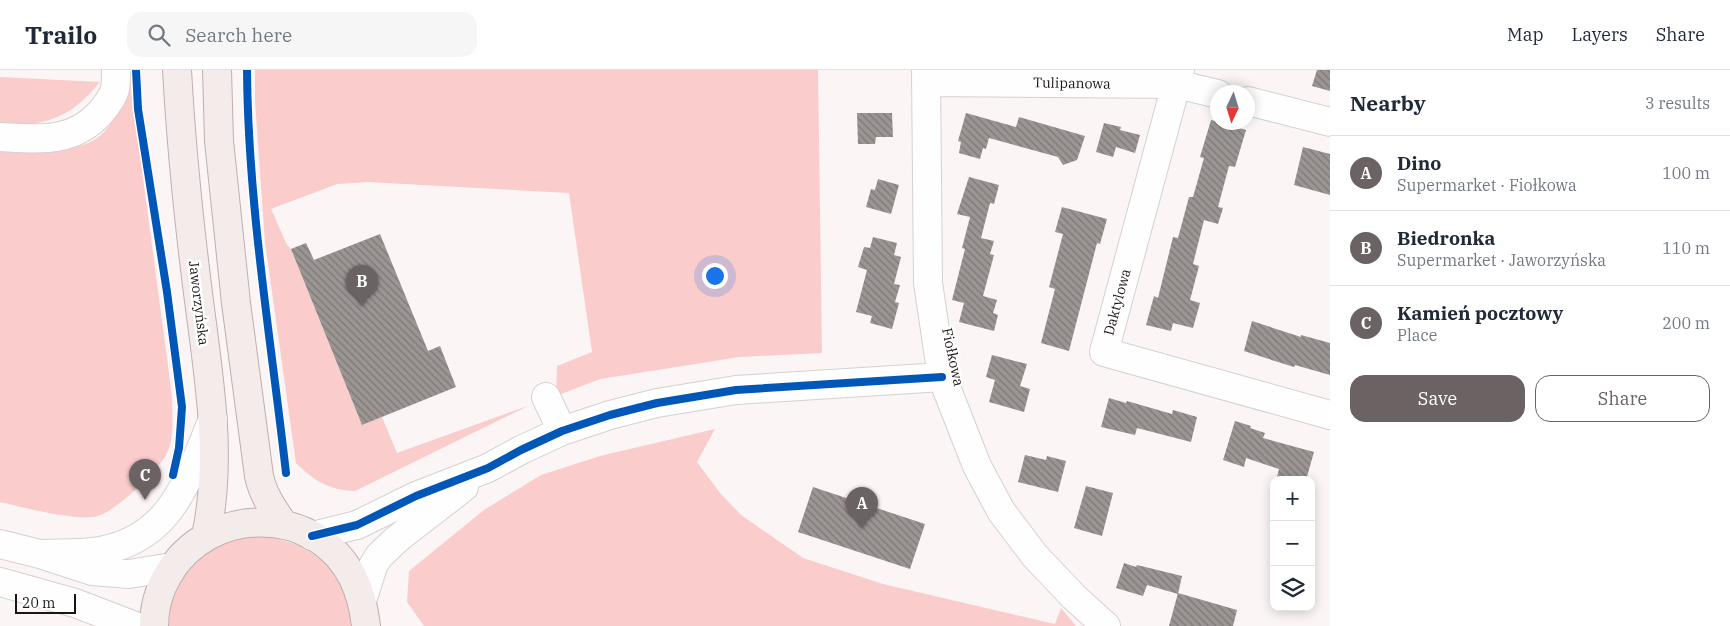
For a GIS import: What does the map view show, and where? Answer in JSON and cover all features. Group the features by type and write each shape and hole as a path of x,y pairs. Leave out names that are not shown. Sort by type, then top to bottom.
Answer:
{"main road":[{"name":"Jaworzyńska","path":"177,70 181,144 190,236 213,419 214,491 206,536"},
{"path":"217,70 219,141 236,303 259,476 268,502 284,525"},
{"path":"154,626 157,603 163,584 172,567 185,553 206,536 230,526 248,522 284,525 312,536 331,549 353,577 364,613"}],"street":[{"path":"0,137 36,138 66,136 80,130 92,122 105,107 114,90 116,70"},
{"name":"Tulipanowa","path":"926,76 1178,77 1210,91"},
{"name":"Fiołkowa","path":"926,76 928,283 942,377 977,466 1001,511 1035,556 1074,597 1106,626"},
{"name":"Daktylowa","path":"1178,77 1104,352 1330,415"},
{"path":"1255,103 1330,122"},
{"path":"312,536 344,529 356,524 416,496 488,468 562,431 610,415 657,403 736,390 942,377"},
{"path":"546,397 562,431"},
{"path":"40,554 92,552 111,549 132,541 150,529 172,507 182,493 213,419"},
{"path":"364,613 374,566 379,556 397,539 488,468"},
{"path":"0,544 40,554 92,571 109,574 129,574 172,567"},
{"path":"0,582 75,603 134,626"}],"shaded area":[{"path":"255,70 818,70 822,353 739,357 600,379 556,396 557,366 592,352 569,193 368,182 337,184 271,209 287,245 291,249 362,425 382,417 397,453 530,405 355,491 337,489 322,483 309,475 296,463 265,242 255,101"},
{"path":"0,77 100,82 72,109 53,119 32,124 0,125"},
{"path":"130,80 172,396 170,446 155,469 136,489 106,513 98,516 64,516 0,502 0,148 55,150 82,145 94,140 104,132 113,120"},
{"path":"715,429 697,462 720,493 741,515 803,558 883,584 1055,624 1061,608 1076,626 424,626 407,602 409,571 484,510 541,475 600,456"},
{"path":"271,537 301,546 327,564 344,591 352,621 351,626 168,626 169,611 180,583 200,559 212,550 240,538"}],"building":[{"path":"1317,70 1330,70 1330,91 1312,86"},
{"path":"857,113 892,113 893,137 876,137 875,144 858,144"},
{"path":"966,113 1016,127 1019,117 1085,136 1077,160 1063,165 1058,157 989,138 986,149 983,148 980,159 959,153 961,142 958,141"},
{"path":"1104,123 1121,127 1120,130 1140,135 1135,153 1116,147 1113,157 1096,152"},
{"path":"1210,123 1210,130 1246,130 1235,167 1229,166 1218,207 1223,208 1218,224 1204,220 1193,264 1199,266 1190,300 1200,303 1193,328 1173,323 1171,331 1146,325 1154,296 1158,298 1173,237 1178,238 1189,197 1193,197 1204,158 1200,157"},
{"path":"1303,147 1330,154 1330,195 1294,185"},
{"path":"969,177 999,185 994,204 990,203 981,238 994,241 990,254 994,255 983,296 997,300 993,313 998,315 994,331 959,322 964,303 952,300 965,249 962,248 970,217 957,214"},
{"path":"878,179 899,185 891,214 866,207 871,189 875,190"},
{"path":"1062,207 1107,219 1100,244 1097,243 1069,351 1041,343 1055,289 1049,287 1063,234 1055,232"},
{"path":"380,234 428,351 440,346 456,387 362,425 291,249 306,243 314,260"},
{"path":"873,237 897,243 894,255 901,257 894,284 900,285 895,302 899,303 892,329 870,323 872,316 856,312 867,270 858,267 864,247 870,248"},
{"path":"1252,321 1301,337 1301,335 1330,343 1330,375 1295,365 1294,367 1244,351"},
{"path":"992,355 1027,364 1020,386 1030,389 1024,412 989,402 995,380 986,377"},
{"path":"1109,398 1126,403 1127,401 1172,414 1173,410 1197,417 1191,442 1137,428 1135,435 1101,427"},
{"path":"1235,421 1265,433 1263,438 1314,452 1307,476 1277,476 1279,469 1246,458 1244,467 1223,460"},
{"path":"1025,455 1046,460 1047,456 1066,461 1058,492 1018,482"},
{"path":"1086,486 1113,493 1102,536 1074,528"},
{"path":"813,487 925,524 910,569 798,532"},
{"path":"1124,563 1182,576 1178,594 1147,585 1143,596 1116,588"},
{"path":"1178,593 1237,610 1233,626 1169,626"}],"cycle path":[{"path":"136,70 138,109 167,292 182,407 179,448 173,475"},
{"path":"247,70 251,171 261,272 286,473"},
{"path":"312,536 357,525 416,496 488,468 562,431 610,415 657,403 736,390 942,377"}],"place":[{"name":"Biedronka","path":"362,306"},
{"name":"Kamień pocztowy","path":"145,500"},
{"name":"Dino","path":"862,528"}]}
